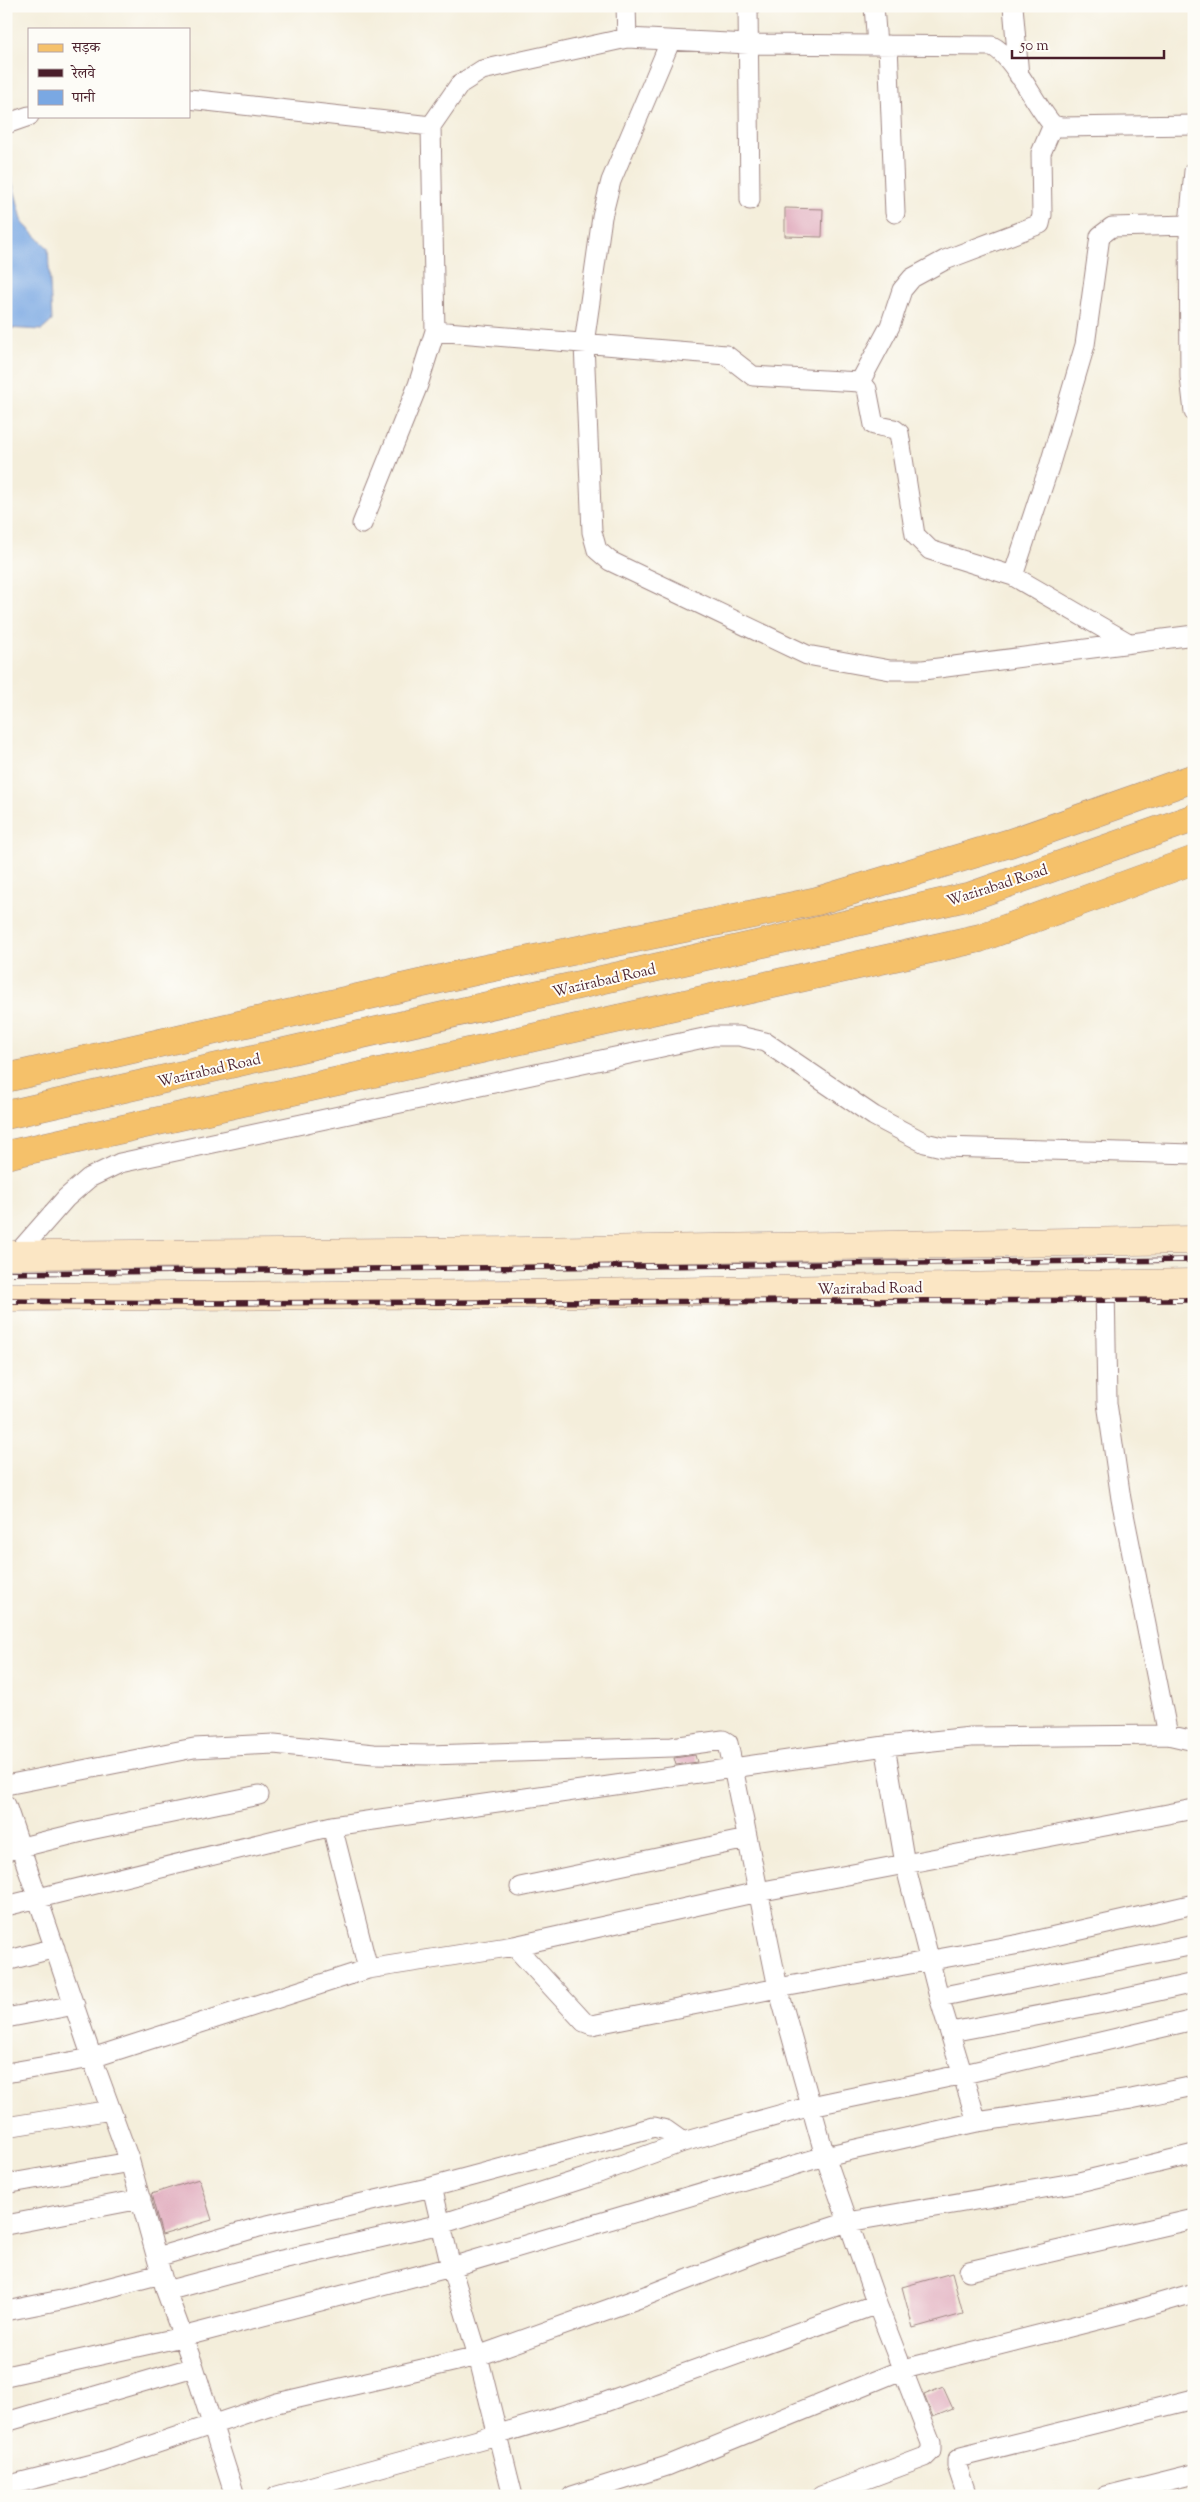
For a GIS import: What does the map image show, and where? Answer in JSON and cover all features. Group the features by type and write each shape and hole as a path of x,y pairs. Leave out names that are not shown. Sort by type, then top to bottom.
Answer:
{"main road":[{"path":"6,1078 480,970 817,901 1010,843 1194,778"},
{"name":"Wazirabad Road","path":"6,1116 971,896 1194,818"},
{"path":"6,1155 980,938 1194,860"},
{"path":"11,1255 528,1251 1194,1240"},
{"name":"Wazirabad Road","path":"6,1297 504,1294 1194,1283"}],"street":[{"path":"626,6 627,38"},
{"path":"748,6 750,200"},
{"path":"874,6 882,45 895,212"},
{"path":"1013,6 1019,76"},
{"path":"362,524 418,385 435,331 431,126 460,84 482,70 627,38 670,42 749,44 992,46 1000,51 1053,125 1194,125"},
{"path":"670,42 606,198 584,344 592,532 597,550 610,561 807,655 890,670 923,670 1127,642 1194,635"},
{"path":"190,100 431,126"},
{"path":"6,124 28,116"},
{"path":"860,382 890,326 902,290 912,278 945,260 1040,224 1042,215 1041,152 1053,125"},
{"path":"1194,171 1188,225 1190,377 1194,412"},
{"path":"1013,576 1049,467 1085,345 1100,236 1112,227 1188,225"},
{"path":"435,331 726,355 753,376 860,382 867,390 874,425 899,433 915,535 922,544 930,550 1013,576 1127,642"},
{"path":"11,1255 66,1198 89,1178 120,1162 713,1036 739,1036 765,1042 874,1116 925,1143 942,1147 1194,1154"},
{"path":"1106,1285 1107,1403 1121,1499 1168,1735"},
{"path":"6,1906 332,1826 886,1746 971,1737 1168,1735 1194,1741"},
{"path":"6,1785 194,1748 274,1744 374,1754 421,1756 672,1747 723,1740 730,1745 733,1769 778,1988 825,2156 877,2304 904,2369 931,2443 931,2451 925,2457 821,2496"},
{"path":"886,1746 905,1864 939,1997 964,2074 977,2122"},
{"path":"13,1849 259,1795"},
{"path":"6,1805 13,1849 39,1899 92,2058 130,2162 162,2274 235,2496"},
{"path":"6,2073 92,2058 368,1969 514,1946 758,1892 1194,1809"},
{"path":"332,1826 368,1969"},
{"path":"520,1887 747,1839"},
{"path":"514,1946 588,2024 1020,1944 1194,1904"},
{"path":"939,1997 1194,1944"},
{"path":"6,1961 55,1948"},
{"path":"951,2032 1109,2002 1194,1983"},
{"path":"6,2018 75,2005"},
{"path":"6,2311 61,2300 162,2274 282,2260 441,2224 597,2174 683,2142 811,2106 964,2074 1194,2020"},
{"path":"6,2376 182,2337 451,2267 825,2156 977,2122 1131,2099 1194,2086"},
{"path":"6,2127 111,2110"},
{"path":"162,2274 259,2227 432,2187 654,2127 666,2130 683,2142"},
{"path":"6,2486 100,2462 277,2404 478,2356 648,2295 762,2250 848,2222 1079,2182 1194,2154"},
{"path":"6,2184 130,2162"},
{"path":"432,2187 451,2267 478,2356 496,2435 513,2496"},
{"path":"6,2225 140,2200"},
{"path":"969,2271 1194,2219"},
{"path":"572,2496 668,2466 904,2369 1125,2313 1194,2293"},
{"path":"277,2496 496,2435 602,2403 877,2304"},
{"path":"6,2422 194,2367"},
{"path":"967,2496 957,2466 957,2460 961,2457 1194,2399"},
{"path":"1106,2496 1194,2474"}],"water":[{"path":"8,166 23,223 48,248 52,321 42,330 6,328"}],"building":[{"path":"785,208 823,209 822,237 785,236"},
{"path":"695,1755 697,1762 676,1765 674,1758"},
{"path":"199,2179 212,2220 162,2235 151,2194"},
{"path":"952,2273 963,2314 913,2328 902,2287"},
{"path":"943,2387 953,2409 933,2417 924,2395"}],"railway":[{"path":"6,1273 1194,1260"},
{"path":"6,1301 190,1303 1194,1300"}]}
